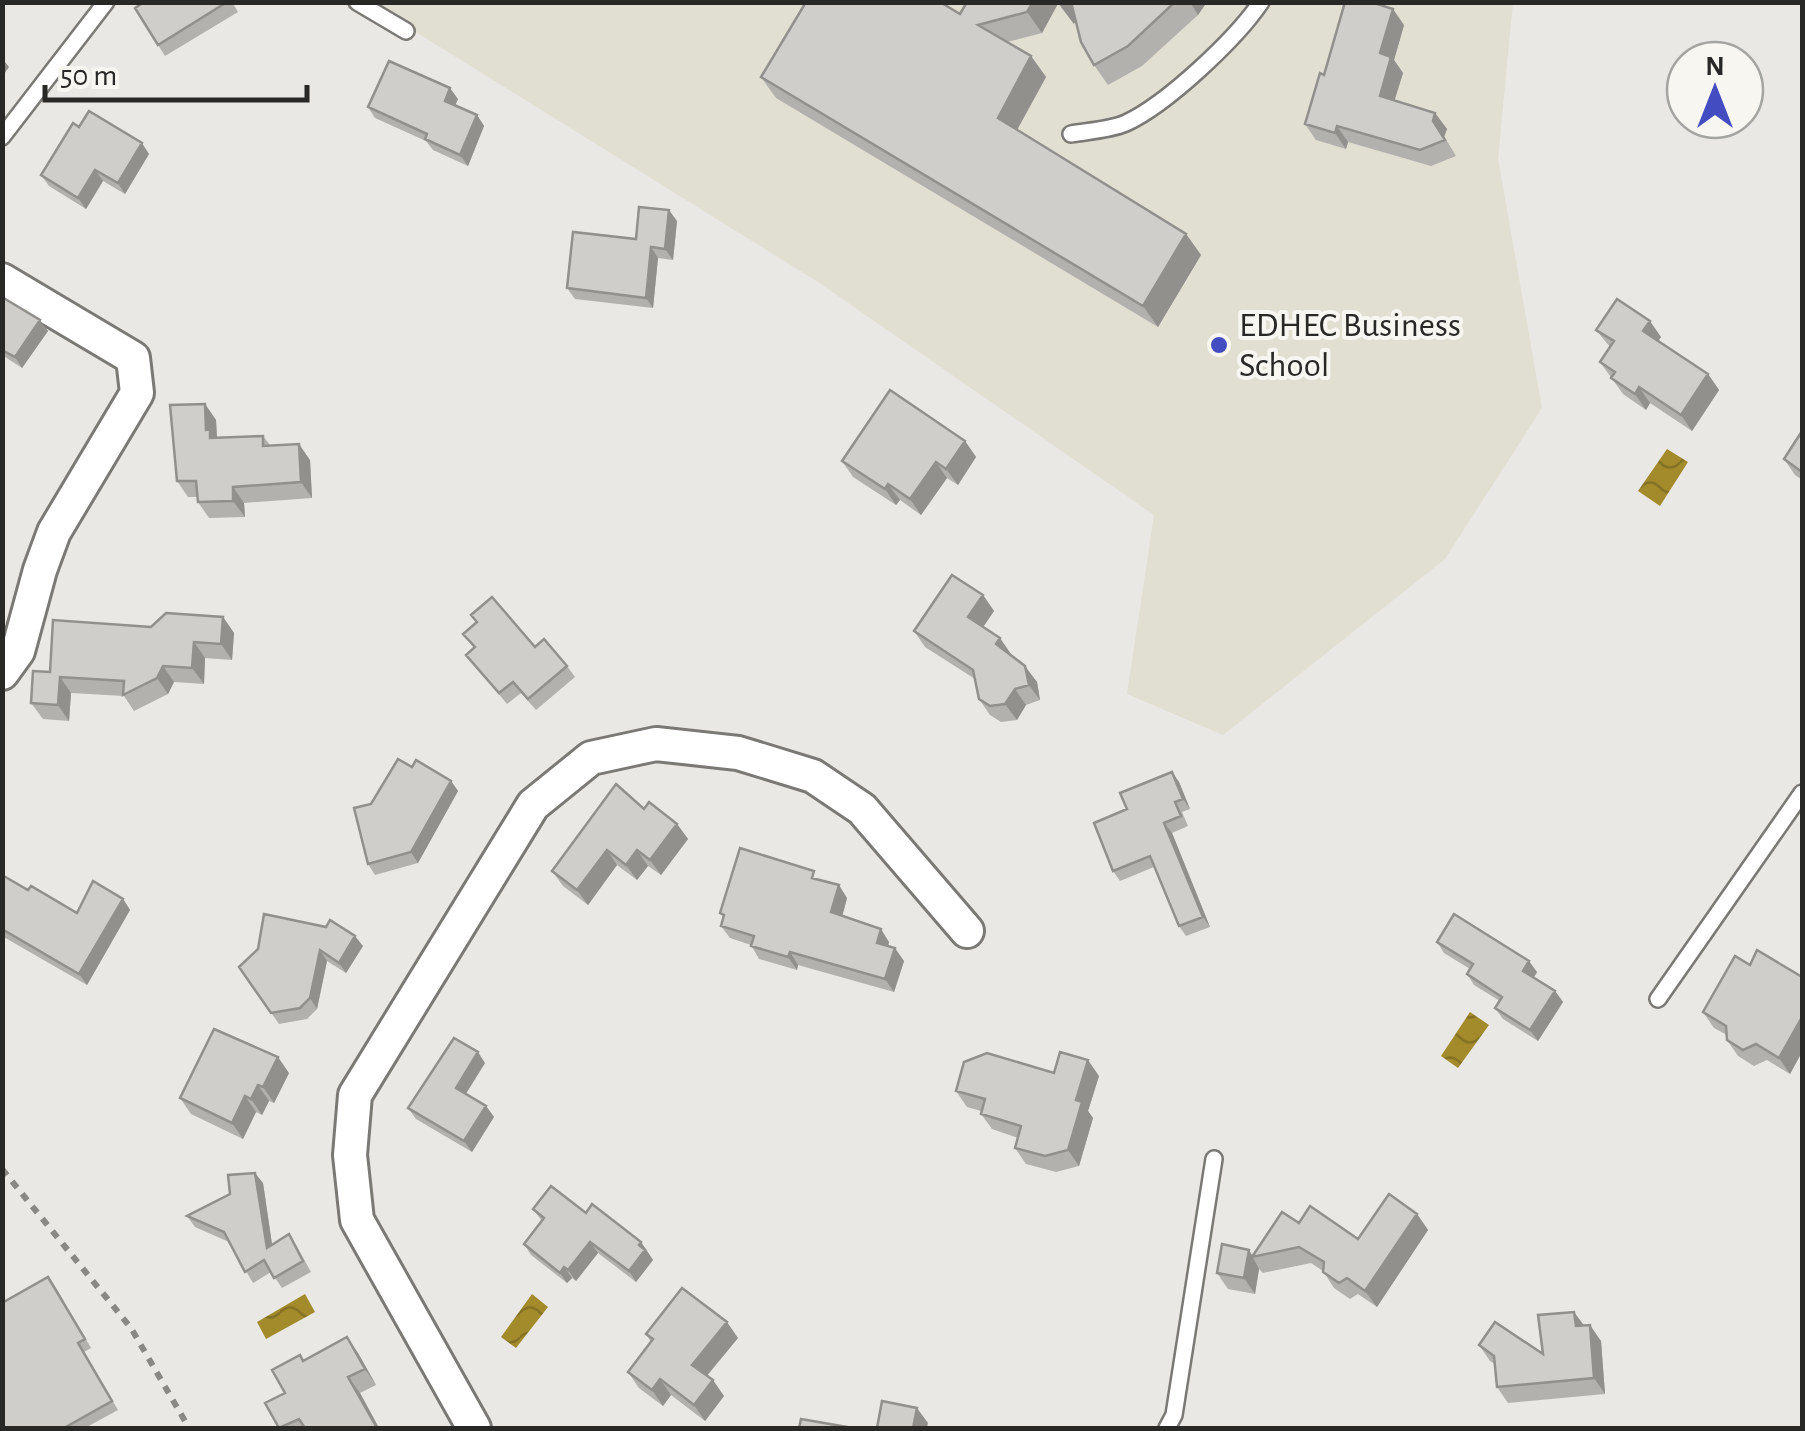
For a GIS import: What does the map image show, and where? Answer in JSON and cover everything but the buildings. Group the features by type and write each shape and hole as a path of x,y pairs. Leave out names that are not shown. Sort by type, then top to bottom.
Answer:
{"street":[{"path":"2,280 133,358 136,394 54,532 18,652 2,673"},
{"path":"474,1428 357,1220 350,1155 354,1096 534,804 590,758 656,744 738,753 813,776 862,809 967,931"}],"lane":[{"path":"2,138 106,2"},
{"path":"357,2 406,31"},
{"path":"1071,134 1124,124 1164,96 1244,26 1262,2"},
{"path":"1658,999 1802,793"},
{"path":"1167,1428 1174,1414 1214,1160"}],"path":[{"path":"2,1169 131,1328 188,1428"}],"shaded area":[{"name":"EDHEC Business School","path":"369,3 1513,3 1498,159 1542,408 1445,559 1223,735 1127,694 1154,515 818,282"}],"water":[{"path":"1667,449 1688,462 1660,506 1638,491"},
{"path":"1470,1012 1489,1025 1458,1068 1441,1056"},
{"path":"305,1294 315,1312 266,1339 257,1322"},
{"path":"532,1294 548,1307 516,1348 501,1337"}],"place":[{"name":"EDHEC Business School","path":"1219,345"}]}
